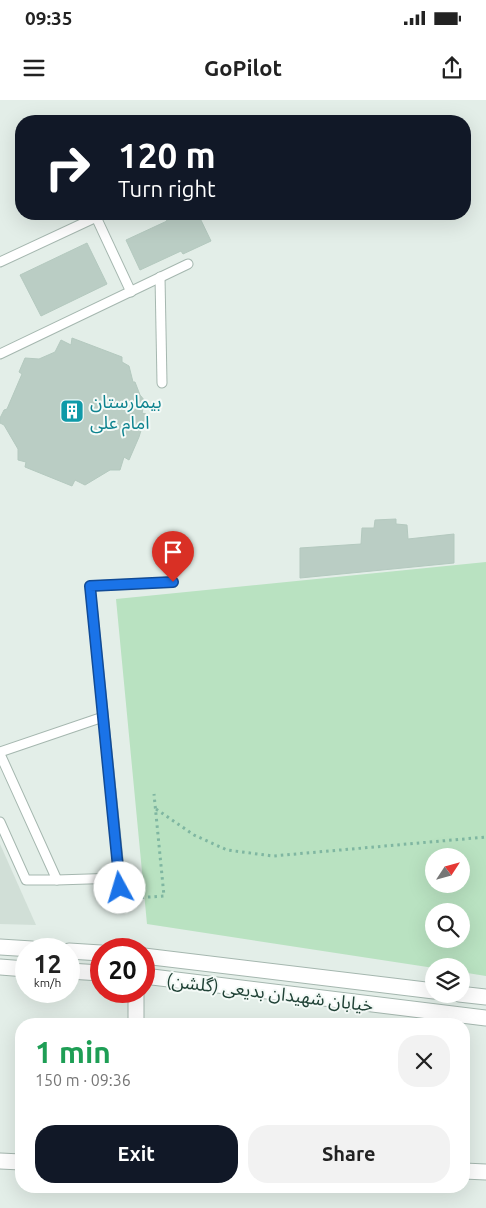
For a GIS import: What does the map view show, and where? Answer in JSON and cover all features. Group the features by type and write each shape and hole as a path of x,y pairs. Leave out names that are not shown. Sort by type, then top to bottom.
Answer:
{"street":[{"path":"0,947 15,948"},
{"name":"خیابان شهیدان بدیعی (گلشن)","path":"155,957 425,990"},
{"path":"0,967 15,968"},
{"name":"خیابان شهیدان بدیعی (گلشن)","path":"155,977 486,1018"},
{"path":"470,995 486,997"},
{"path":"136,1003 136,1018"},
{"path":"0,1161 15,1162"},
{"path":"470,1171 486,1172"}],"lane":[{"path":"0,262 89,220"},
{"path":"102,220 131,292"},
{"path":"0,354 188,264"},
{"path":"160,278 162,383"},
{"path":"122,904 90,586 173,582"},
{"path":"57,880 0,753 103,717"},
{"path":"0,822 26,880 119,878"}],"path":[{"path":"122,904 164,896 154,794"},
{"path":"156,808 194,835 227,850 273,856 486,837"}],"shaded area":[{"path":"0,844 36,925 0,924"}],"green space":[{"path":"486,562 486,976 470,973 470,958 425,958 425,967 147,924 116,599"}],"building":[{"path":"201,220 211,241 183,254 181,251 140,270 126,240 167,221"},
{"path":"87,243 107,284 41,316 20,275"},
{"name":"بیمارستان امام علی","path":"72,338 122,357 122,362 129,366 133,382 135,382 140,395 145,401 142,413 146,414 129,460 124,457 120,470 110,470 85,485 75,480 72,486 25,467 26,462 18,460 18,449 4,425 0,423 0,418 4,410 7,409 22,374 19,372 25,358 39,359 55,352 61,340 71,345"},
{"path":"396,519 396,524 407,525 408,539 454,534 454,563 300,578 300,548 361,544 362,528 374,528 375,520"}],"place":[{"name":"بیمارستان امام علی","path":"72,411"}],"route":[{"path":"120,888 90,586 173,582"}]}
